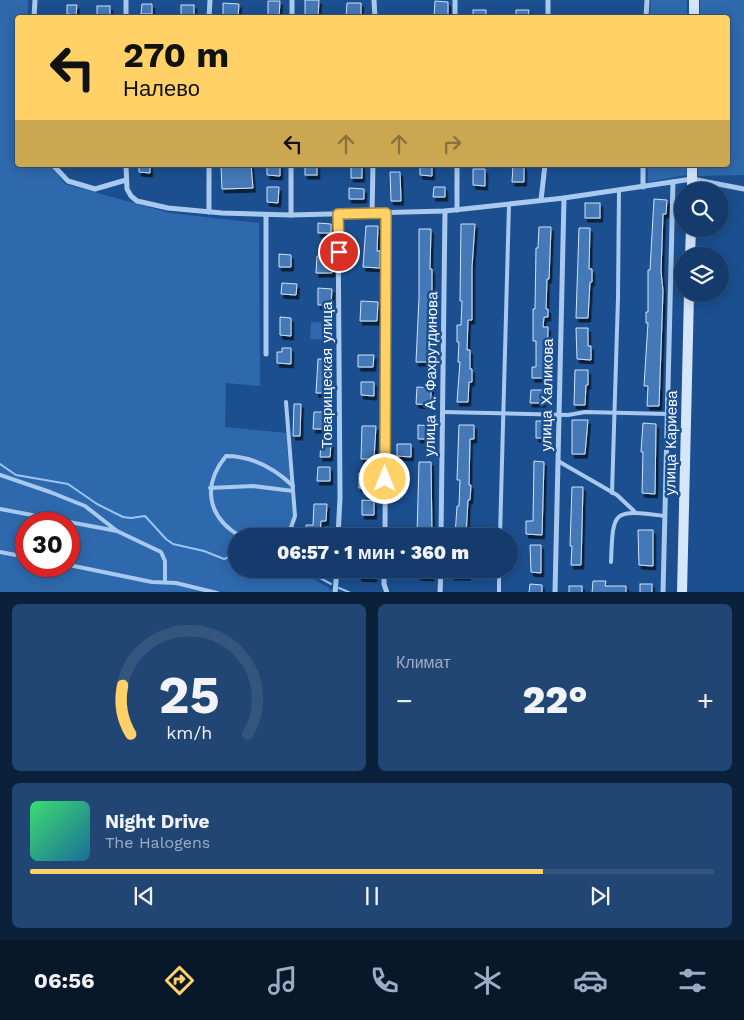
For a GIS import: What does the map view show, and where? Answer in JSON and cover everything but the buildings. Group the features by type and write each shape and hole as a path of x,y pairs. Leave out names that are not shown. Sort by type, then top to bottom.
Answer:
{"main road":[{"path":"694,0 694,15"},
{"path":"692,167 692,179"},
{"name":"улица Кариева","path":"682,592 689,302"}],"street":[{"path":"34,15 35,0"},
{"path":"126,0 126,15"},
{"path":"210,0 210,15"},
{"path":"292,0 292,15"},
{"path":"374,0 375,15"},
{"path":"455,0 455,15"},
{"path":"548,0 548,15"},
{"path":"646,15 647,0"},
{"path":"55,167 68,181 95,189 126,180"},
{"path":"126,167 127,190 137,201 168,208 209,212 291,215 446,211 564,198 692,179 744,190"},
{"path":"209,167 209,212"},
{"path":"291,167 291,215"},
{"path":"372,213 373,167"},
{"path":"457,167 457,210"},
{"path":"541,200 545,167"},
{"path":"643,167 643,186"},
{"path":"663,592 673,182"},
{"name":"улица Халикова","path":"555,592 564,198"},
{"name":"улица А. Фахрутдинова","path":"441,528 446,211"},
{"path":"385,528 386,213"},
{"path":"266,214 266,354"},
{"name":"Товарищеская улица","path":"338,214 340,498 338,528"},
{"path":"335,592 336,578"},
{"path":"384,578 387,592"},
{"path":"440,578 440,592"}],"lane":[{"path":"612,493 619,190"},
{"path":"500,528 509,204"},
{"path":"286,402 295,516 291,528"},
{"path":"443,412 668,414"},
{"path":"228,528 221,522 215,512 210,488 216,471 226,456 239,456 268,466 282,475 293,488"},
{"path":"558,461 622,499 634,511"},
{"path":"0,476 50,492 85,506 117,531 161,552 165,561 165,582"},
{"path":"210,488 253,486 293,488"},
{"path":"0,509 117,531"},
{"path":"611,562 612,528 616,520 626,512 634,511 665,516"},
{"path":"0,552 15,555"},
{"path":"80,568 217,592"},
{"path":"498,592 499,578"}],"shaded area":[{"path":"0,0 28,0 28,15 15,15 15,167 52,167 65,184 170,213 259,223 260,386 226,383 225,427 286,433 294,528 228,528 228,578 312,578 332,590 332,592 0,592"},
{"path":"651,0 687,0 687,15 650,15"},
{"path":"700,0 744,0 744,175 698,176 698,167 730,167 730,15 700,15"},
{"path":"648,167 687,167 687,175 648,182"},
{"path":"311,322 330,323 329,340 310,339"}],"waterway":[{"path":"0,464 16,475 68,484 97,504 123,517 145,516 173,544 204,551 224,559 228,558"},
{"path":"320,578 331,584"},
{"path":"339,588 349,592"}],"route":[{"path":"339,252 338,214 386,213 385,479"}]}
